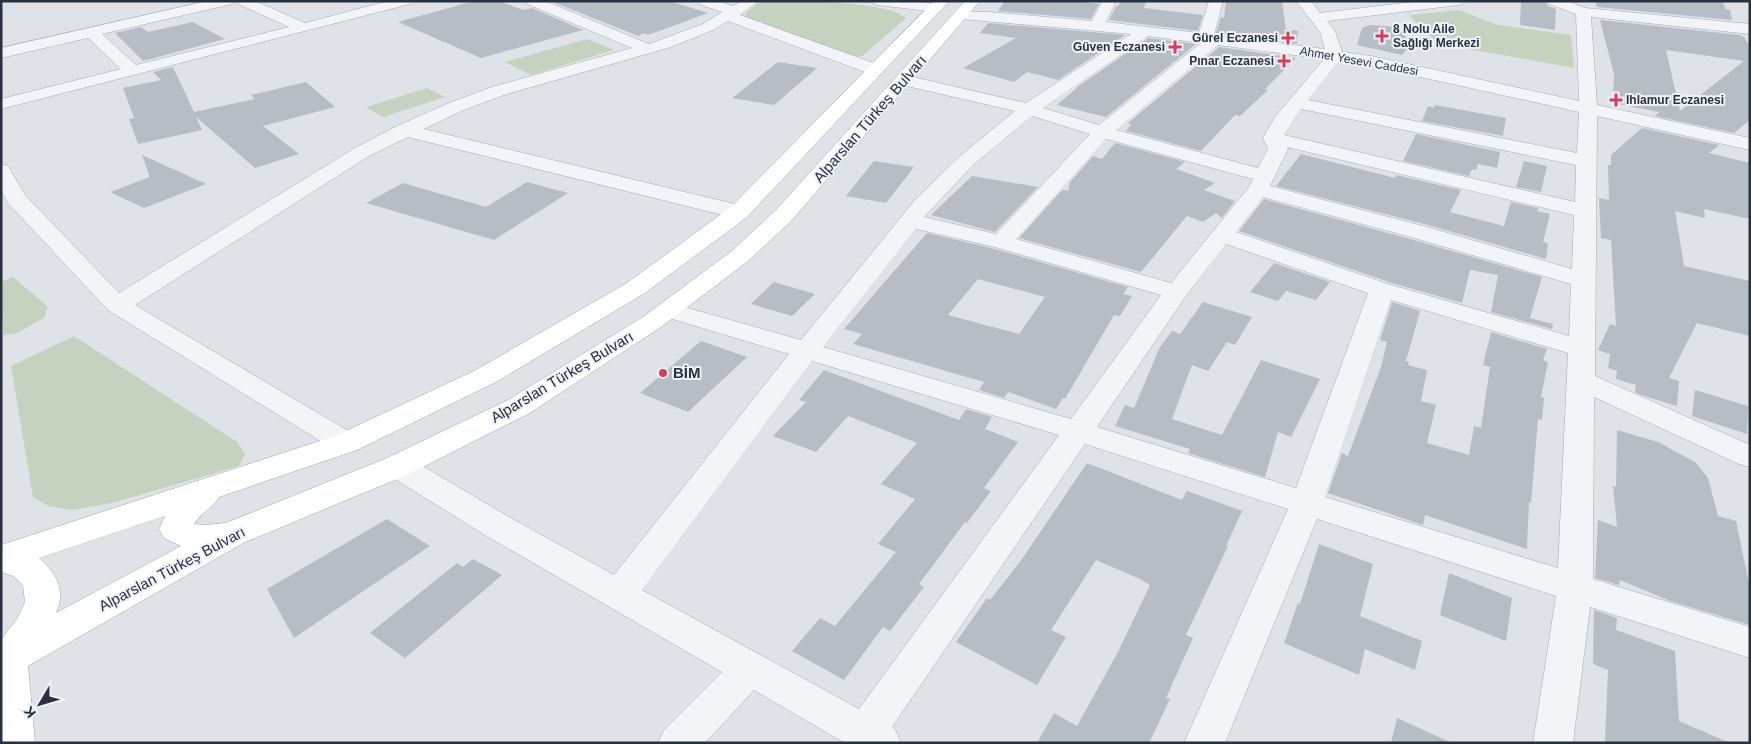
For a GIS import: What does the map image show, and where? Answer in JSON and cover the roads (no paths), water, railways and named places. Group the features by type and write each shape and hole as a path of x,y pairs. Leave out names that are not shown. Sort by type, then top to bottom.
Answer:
{"main road":[{"name":"Alparslan Türkeş Bulvarı","path":"1,559 346,443 486,376 636,288 739,212 876,70 953,6"},
{"name":"Alparslan Türkeş Bulvarı","path":"5,661 231,534 398,466 518,407 668,310 740,256 784,215 904,80 953,6"},
{"path":"215,487 191,505 178,519 176,529 186,536 198,538 231,534"},
{"path":"1,559 25,566 40,580 43,602 32,628 5,661 15,743"}],"street":[{"path":"1,52 227,1"},
{"path":"243,1 304,28"},
{"path":"532,1 648,49"},
{"path":"704,1 732,14 876,70"},
{"path":"117,305 353,158 404,130 455,107 498,91 665,44 708,27 752,1"},
{"name":"Ahmet Yesevi Caddesi","path":"877,1 953,6 1097,26 1335,55 1750,144"},
{"path":"1097,26 1109,1"},
{"path":"1001,242 1102,132 1210,39 1216,1"},
{"path":"1273,138 1282,121 1335,55 1327,31 1303,1"},
{"path":"1317,18 1459,1"},
{"path":"1554,1 1583,12 1750,29"},
{"path":"1,104 403,2"},
{"path":"1553,743 1575,587 1588,109 1583,12"},
{"path":"618,594 806,351 923,205 967,160 1029,108 1146,31"},
{"path":"91,32 133,71"},
{"path":"904,80 1029,108 1419,232 1582,280"},
{"path":"1298,103 1586,161"},
{"path":"404,130 739,212"},
{"path":"398,466 498,526 874,738 1078,431 1176,292 1262,182 1278,149 1273,138"},
{"path":"1273,138 1584,212"},
{"path":"1,170 16,198 117,305 346,443"},
{"path":"911,221 1001,242 1176,292"},
{"path":"1221,234 1382,290 1580,348"},
{"path":"1204,743 1307,503 1382,290"},
{"path":"668,310 1078,431 1750,643"},
{"path":"1580,380 1739,453 1750,471"},
{"path":"678,743 751,668"}],"place":[{"name":"8 Nolu Aile Sağlığı Merkezi","path":"1382,36"},
{"name":"Gürel Eczanesi","path":"1288,38"},
{"name":"Güven Eczanesi","path":"1175,47"},
{"name":"Pınar Eczanesi","path":"1284,61"},
{"name":"Ihlamur Eczanesi","path":"1616,100"},
{"name":"BİM","path":"663,373"}]}
